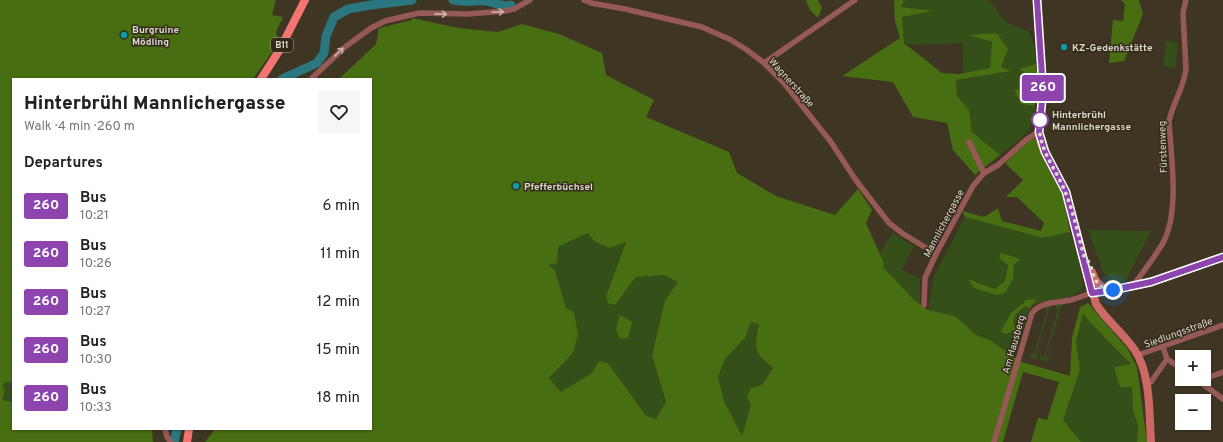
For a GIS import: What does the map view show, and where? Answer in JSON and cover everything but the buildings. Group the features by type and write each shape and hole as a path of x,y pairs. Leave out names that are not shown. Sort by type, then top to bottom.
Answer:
{"main road":[{"name":"B11","path":"262,78 280,51 305,0"},
{"path":"1037,0 1043,91 1039,132 1045,152 1066,192 1096,304 1102,313 1131,344 1142,364 1146,382 1151,442"},
{"path":"1084,256 1089,262 1097,284 1107,290 1113,290"},
{"path":"1092,293 1151,282 1223,257"},
{"path":"187,442 189,430"}],"street":[{"path":"312,78 345,47 371,28 384,21 419,13 468,14 505,11 530,0"},
{"name":"Wagnerstraße","path":"584,0 591,3 630,10 702,27 731,40 747,50 764,63 783,82 831,142 855,179 889,223 936,254"},
{"path":"764,63 855,0"},
{"name":"Fürstenweg","path":"1132,286 1163,242 1170,221 1173,202 1169,121 1172,108 1185,77 1186,69 1183,13 1186,0"},
{"name":"Mannlichergasse","path":"924,305 925,278 936,254 973,186 984,173 998,165 1027,139 1039,132"},
{"path":"969,142 984,173"},
{"name":"Am Hausberg","path":"994,442 1032,313 1036,308 1045,304 1070,300 1092,293"},
{"name":"Siedlungsstraße","path":"1138,355 1223,325"},
{"path":"1163,347 1168,359 1175,364"},
{"path":"1146,382 1151,382 1168,359"},
{"path":"1211,376 1223,372"},
{"path":"1205,386 1223,399"},
{"path":"165,430 167,437 171,442"}],"green space":[{"path":"0,0 276,0 272,15 283,17 276,32 279,42 254,78 12,78 12,382 6,382 2,386 5,390 2,400 12,402 12,430 152,430 153,442 0,442"},
{"path":"806,0 818,0 822,8 818,18 810,10"},
{"path":"894,0 904,0 901,7 933,11 902,17 904,43 942,73 958,74 990,68 992,42 969,35 997,33 1008,49 1001,67 1011,71 956,80 957,96 969,110 972,132 1000,155 975,175 953,150 947,123 913,117 893,82 842,76 900,38 895,21"},
{"path":"904,0 989,0 1006,22 1029,32 1034,45 1036,64 1019,69 1032,77 1027,88 1014,91 1021,104 1034,106 1038,96 1034,116 1025,135 1000,155 972,132 969,110 957,96 956,80 1010,71 1001,67 1007,49 997,33 970,35 992,42 990,68 964,73 962,43 916,45 904,43 902,17 931,12 901,7"},
{"path":"1121,0 1139,0 1143,14 1124,61 1109,63 1113,20 1123,21 1125,4"},
{"path":"412,18 459,28 498,32 522,24 559,34 602,53 606,75 654,100 646,117 729,152 737,173 776,196 835,215 858,189 872,210 866,223 884,263 883,267 914,300 928,310 955,316 976,335 990,340 1022,362 1070,376 1072,338 1080,307 1088,303 1127,348 1137,367 1147,442 1137,442 1138,426 1133,410 1132,387 1120,387 1114,367 1131,364 1083,314 1076,341 1080,370 1063,420 1081,442 1031,442 1038,418 1047,420 1059,382 1023,372 1003,442 205,442 213,430 372,430 372,78 340,78 376,44 379,28 412,20","holes":["588,233 594,241 609,248 626,242 606,296 608,303 615,305 636,277 664,275 678,282 665,300 652,355 666,402 656,419 646,416 608,363 599,361 592,373 561,392 549,378 573,353 578,334 574,312 566,308 555,270 548,265 557,263 558,247","751,322 759,324 756,344 758,353 773,368 762,385 751,388 747,397 751,405 742,436 724,401 718,376 725,359 745,338"]},
{"path":"1166,41 1178,43 1175,68 1163,66"},
{"path":"1036,64 1038,85 1034,106 1021,104 1014,90 1027,88 1032,77 1019,69"},
{"path":"1036,138 1045,162 1063,196 1070,232 1043,238 965,217 962,211 984,217 998,208 1002,221 1041,231 1044,223 1017,197 1006,197 1023,180 1005,163 1028,141"},
{"path":"965,217 1043,238 1070,232 1078,256 1083,287 1072,296 1036,304 1030,308 1015,356 990,340 976,335 955,316 928,310 934,276","holes":["999,258 1020,259 1014,265 1013,279 996,295 975,288 969,279 995,289 1005,281 1008,265"]},
{"path":"1088,230 1151,231 1126,280 1116,286 1103,272"},
{"path":"893,232 914,246 902,270 920,279 920,305 883,267 884,263 880,253"},
{"path":"589,233 594,241 626,241 606,296 615,305 636,277 664,275 678,282 665,300 652,354 666,403 656,419 646,417 608,363 599,361 592,373 561,392 549,378 573,353 566,308 555,270 547,265 558,247"},
{"path":"1001,253 1020,259 1014,265 1013,279 1005,293 996,295 974,288 968,279 995,289 1005,281 1008,265 999,258"},
{"path":"1037,299 1030,308 1025,306 1016,314 1013,322 1017,331 1005,334 1001,331 1011,313 1027,300"},
{"path":"1056,304 1065,304 1061,308 1045,359 1050,357 1048,362 1039,358 1042,355 1044,358 1058,309 1055,307"},
{"path":"1052,305 1049,309 1036,355 1038,355 1037,359 1032,358 1030,356 1031,353 1034,355 1047,310 1045,310 1045,307"},
{"path":"1083,313 1131,364 1115,367 1132,386 1133,410 1138,426 1137,442 1081,442 1063,420 1080,370 1076,341"},
{"path":"620,315 632,322 628,338 620,339 616,329"},
{"path":"751,321 760,324 761,359 773,368 752,405 742,436 724,401 718,375 725,359 745,338"},
{"path":"6,382 12,382 12,402 2,400 2,386"}],"waterway":[{"path":"284,78 317,63 324,53 326,36 334,17 348,9 412,0"},
{"path":"453,0 486,1 507,6 511,5"},
{"path":"174,442 177,430"}],"bus line":[{"name":"260","path":"1037,0 1043,91 1039,132 1041,143 1066,192 1084,256 1092,293 1151,282 1223,257"}],"place":[{"name":"Burgruine Mödling","path":"124,35"},
{"name":"KZ-Gedenkstätte","path":"1064,47"},
{"name":"Hinterbrühl Mannlichergasse","path":"1040,120"},
{"name":"Pfefferbüchsel","path":"516,186"}],"route":[{"path":"1040,120 1039,132 1041,143 1066,192 1084,256 1089,262 1097,284 1107,290 1113,290"}]}
